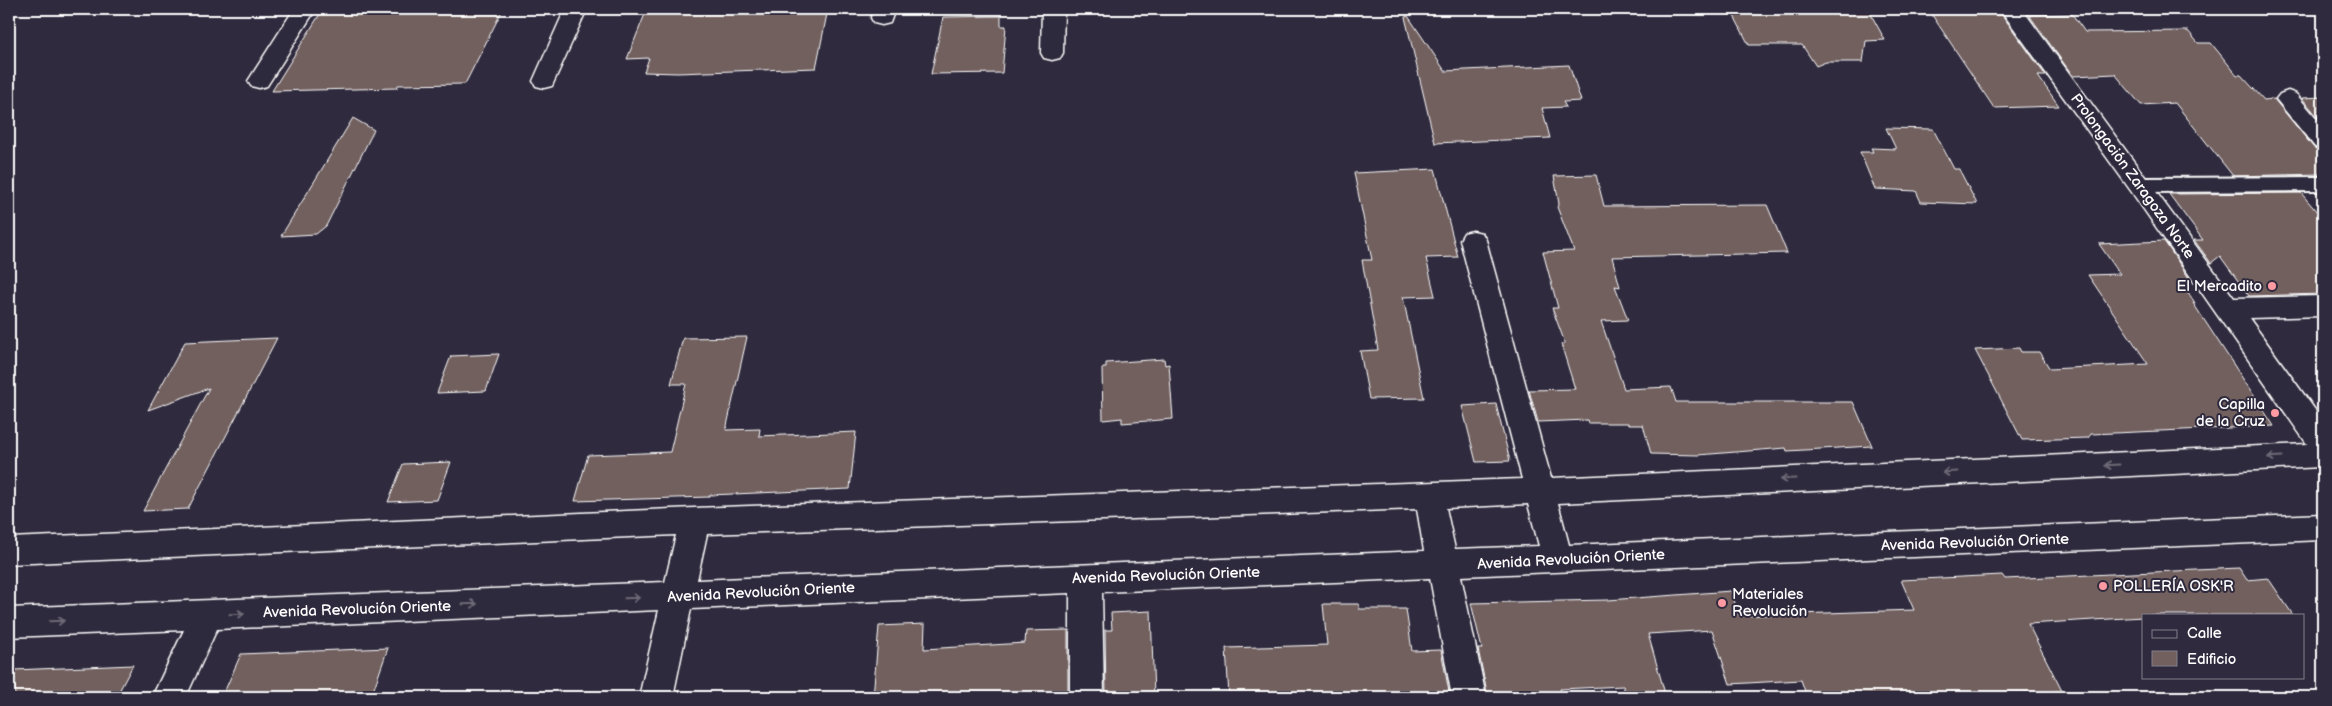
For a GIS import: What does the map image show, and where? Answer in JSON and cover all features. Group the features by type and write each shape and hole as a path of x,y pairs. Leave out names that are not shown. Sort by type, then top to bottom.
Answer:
{"street":[{"path":"259,81 305,9"},
{"path":"544,81 576,9"},
{"path":"1052,53 1053,9"},
{"name":"Prolongación Zaragoza Norte","path":"2011,9 2228,308 2323,443"},
{"path":"2288,99 2321,136"},
{"path":"1473,240 1558,560"},
{"path":"2228,308 2323,306"},
{"path":"9,552 694,521 1428,496 2323,455"},
{"path":"1428,496 1444,565 1469,697"},
{"path":"656,697 694,521"},
{"name":"Avenida Revolución Oriente","path":"9,623 1444,565 2323,527"},
{"path":"1086,578 1087,697"},
{"path":"169,697 207,615"}],"lane":[{"path":"2140,186 2323,184"}],"building":[{"path":"323,9 503,9 465,84 398,85 397,88 272,91"},
{"path":"647,9 759,9 758,12 828,9 816,68 678,73 644,72 649,58 627,59"},
{"path":"1784,9 1868,9 1885,40 1866,41 1863,62 1826,62 1816,66 1802,45 1749,45 1731,10 1786,11"},
{"path":"1928,9 1989,9 1994,15 2002,15 2046,76 2038,76 2059,106 1994,108"},
{"path":"2072,14 2085,32 2188,31 2198,43 2211,43 2237,75 2241,75 2264,100 2274,99 2314,148 2323,151 2323,174 2233,176 2175,103 2141,105 2115,74 2073,76 2029,15"},
{"path":"1001,16 1001,26 1006,26 1002,73 931,74 943,17"},
{"path":"1408,16 1445,71 1569,65 1581,101 1563,102 1566,107 1542,108 1550,138 1435,143 1405,17"},
{"path":"2323,97 2323,123 2302,98"},
{"path":"353,118 374,130 326,226 316,234 281,236"},
{"path":"1886,128 1933,129 1954,169 1959,169 1977,204 1921,202 1916,191 1875,189 1860,152 1873,152 1871,148 1896,149"},
{"path":"1435,169 1458,257 1426,258 1435,296 1403,297 1424,398 1369,399 1360,351 1378,350 1362,260 1372,260 1354,173"},
{"path":"1596,175 1604,206 1767,205 1787,253 1612,257 1620,287 1615,286 1628,320 1601,321 1624,389 1671,387 1676,402 1853,402 1872,446 1787,451 1786,448 1698,455 1651,454 1643,425 1588,423 1587,420 1538,422 1529,390 1575,389 1561,344 1565,343 1552,308 1558,308 1543,252 1574,251 1557,207 1559,204 1554,176"},
{"path":"2301,193 2323,219 2323,294 2249,296 2220,256 2211,263 2194,240 2203,240 2169,194"},
{"path":"2164,241 2189,278 2182,283 2195,303 2193,303 2274,426 2091,434 2088,438 2022,440 1975,350 2019,348 2021,352 2039,352 2050,369 2148,364 2088,275 2120,274 2099,244"},
{"path":"747,337 726,430 760,429 759,436 856,432 850,489 710,495 709,497 575,501 588,455 670,452 686,384 671,384 683,338"},
{"path":"277,338 188,509 143,511 209,388 148,410 185,342"},
{"path":"499,354 486,391 437,393 451,356"},
{"path":"1164,359 1165,365 1169,364 1173,419 1122,423 1122,418 1103,420 1102,368 1106,368 1106,363"},
{"path":"1496,404 1510,461 1476,462 1462,406"},
{"path":"451,462 437,500 388,502 403,464"},
{"path":"2239,568 2247,580 2268,578 2292,614 2142,614 2142,617 2028,624 2062,691 1900,697 1807,697 1801,680 1730,684 1712,630 1648,634 1666,697 1626,697 1623,686 1560,689 1563,697 1488,697 1478,649 1482,649 1471,603 1608,600 1731,591 1739,616 1914,610 1901,580 2002,575 2005,579"},
{"path":"1323,604 1359,604 1359,609 1406,609 1412,651 1441,650 1450,697 1229,697 1226,648 1327,645"},
{"path":"1151,611 1154,697 1106,697 1105,630 1112,630 1111,613"},
{"path":"925,624 924,649 1025,643 1026,631 1068,630 1068,697 873,697 879,626"},
{"path":"388,648 371,697 222,697 241,654"},
{"path":"133,665 116,697 15,697 14,670"}],"place":[{"name":"El Mercadito","path":"2272,286"},
{"name":"Capilla de la Cruz","path":"2275,413"},
{"name":"POLLERÍA OSK'R","path":"2103,586"},
{"name":"Materiales Revolución","path":"1722,603"}]}
